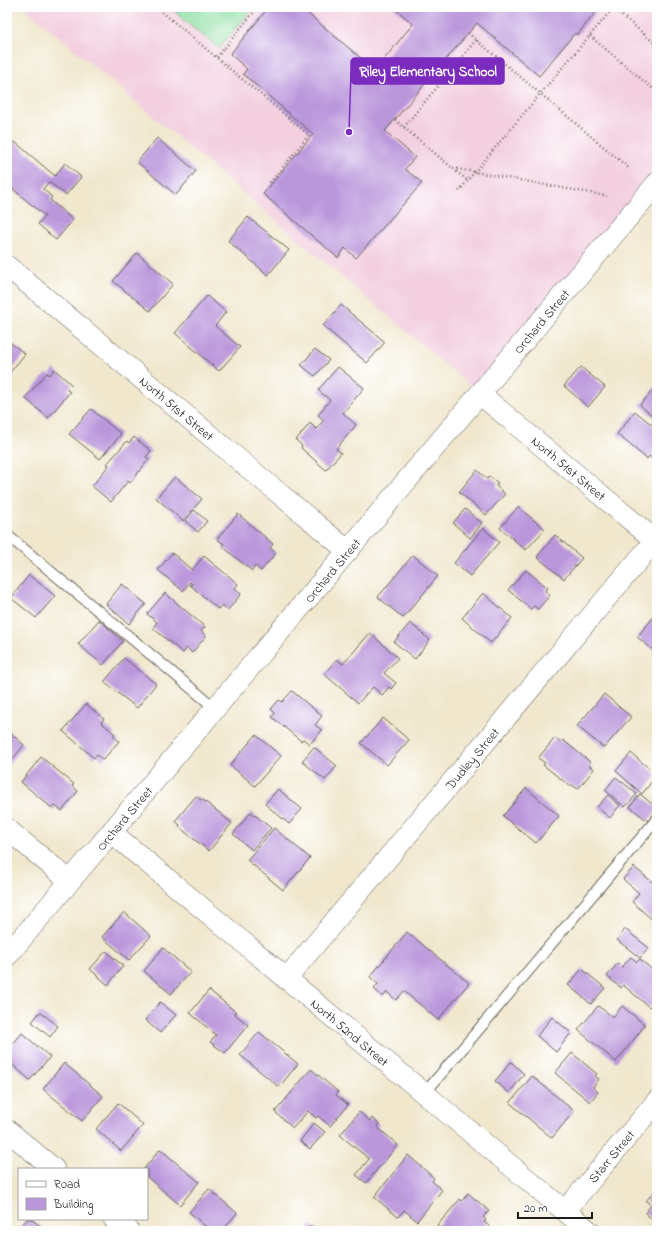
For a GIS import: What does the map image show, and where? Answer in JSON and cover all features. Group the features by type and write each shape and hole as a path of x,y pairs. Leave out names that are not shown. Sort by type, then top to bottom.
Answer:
{"street":[{"name":"Orchard Street","path":"7,956 657,183"},
{"name":"North 51st Street","path":"7,266 348,551"},
{"name":"North 51st Street","path":"480,394 656,540"},
{"name":"Dudley Street","path":"286,979 656,540"},
{"path":"7,829 70,881"},
{"name":"North 52nd Street","path":"111,832 589,1231"},
{"name":"Starr Street","path":"565,1211 657,1101"},
{"path":"7,1130 53,1168"},
{"path":"115,1220 128,1231"}],"lane":[{"path":"7,535 215,708"},
{"path":"424,1094 657,819"}],"path":[{"path":"156,7 309,135 269,184"},
{"path":"217,58 258,7"},
{"path":"460,191 540,94 614,8 657,45"},
{"path":"468,33 630,169"},
{"path":"590,36 657,92"},
{"path":"404,127 476,40"},
{"path":"395,120 468,181"},
{"path":"452,168 607,196"}],"shaded area":[{"path":"24,7 657,7 657,183 480,394"}],"green space":[{"path":"171,7 254,7 219,48 183,20"}],"building":[{"path":"269,7 300,7 375,70 413,24 393,7 600,7 577,35 575,33 539,76 477,23 385,131 415,157 405,169 422,183 356,258 345,248 338,258 263,194 313,134 243,74 247,69 230,54"},
{"path":"157,138 196,171 176,195 137,162"},
{"path":"15,142 55,176 65,163 81,177 66,195 49,182 43,189 52,197 50,200 73,220 56,240 38,224 45,216 7,184 7,152"},
{"path":"248,217 289,250 268,275 228,241"},
{"path":"137,253 173,284 150,311 113,281"},
{"path":"207,296 226,312 215,326 240,347 219,371 175,333"},
{"path":"341,305 385,342 367,363 323,326"},
{"path":"7,340 25,354 7,376"},
{"path":"315,349 329,360 315,376 301,365"},
{"path":"338,367 364,388 343,413 356,425 336,449 341,453 326,470 301,448 302,446 296,440 310,423 316,429 324,420 318,415 330,400 318,390"},
{"path":"581,367 605,387 588,407 564,386"},
{"path":"54,369 72,385 67,390 70,392 48,418 25,398 47,373 50,375"},
{"path":"657,385 657,420 640,405"},
{"path":"91,409 121,434 100,459 69,434"},
{"path":"635,411 657,429 657,458 655,461 649,456 647,459 617,434"},
{"path":"134,437 151,451 146,457 149,459 130,483 128,481 111,502 92,486 109,465 107,464 127,441 129,443"},
{"path":"477,470 487,479 489,476 498,483 496,486 505,494 486,515 459,492"},
{"path":"175,477 202,499 183,521 156,498"},
{"path":"518,507 545,529 526,550 500,528"},
{"path":"465,509 482,523 470,538 453,523"},
{"path":"194,510 207,521 198,532 185,521"},
{"path":"238,514 273,544 270,548 276,553 261,571 255,566 252,571 222,546 224,544 217,539"},
{"path":"483,528 499,542 470,576 454,563"},
{"path":"555,535 582,558 564,579 537,557"},
{"path":"172,553 192,570 204,556 238,584 235,588 241,594 228,610 222,605 218,609 190,585 192,584 190,582 183,591 158,570"},
{"path":"413,555 438,576 403,618 378,597"},
{"path":"526,570 548,588 545,591 550,595 538,609 534,606 531,609 508,590"},
{"path":"29,575 55,596 36,618 11,598"},
{"path":"122,584 146,604 129,624 106,604"},
{"path":"165,593 205,627 201,631 206,636 192,653 187,648 183,653 153,628 157,622 147,614"},
{"path":"483,593 512,618 491,643 462,618"},
{"path":"657,614 657,653 637,637"},
{"path":"99,620 123,641 103,665 78,644"},
{"path":"410,623 430,640 415,659 394,642"},
{"path":"370,633 398,658 384,673 396,683 391,689 389,687 382,695 373,687 358,703 324,674 337,659 343,664"},
{"path":"124,658 156,684 137,708 104,682"},
{"path":"292,691 322,716 315,725 322,730 310,744 303,739 301,741 272,717 275,713 271,709 279,700 282,702"},
{"path":"604,694 631,717 604,748 577,726"},
{"path":"86,704 104,719 101,722 115,734 113,736 119,741 103,760 97,755 94,758 63,731"},
{"path":"383,718 409,740 387,765 361,743"},
{"path":"7,730 24,745 9,764 7,762"},
{"path":"256,735 281,756 255,786 230,765"},
{"path":"555,738 561,742 563,740 590,762 588,765 594,769 578,789 572,785 570,786 543,765 545,763 538,758"},
{"path":"314,747 337,766 325,780 302,761"},
{"path":"631,753 657,775 642,794 616,771"},
{"path":"41,757 74,784 72,786 78,791 62,811 55,806 53,809 21,782"},
{"path":"616,777 637,794 625,807 605,790"},
{"path":"526,788 559,816 536,843 503,816"},
{"path":"278,789 302,809 289,824 265,804"},
{"path":"640,794 657,808 648,821 630,807"},
{"path":"608,795 620,805 610,818 597,807"},
{"path":"196,796 201,800 202,799 232,823 209,851 179,827 180,825 175,821"},
{"path":"251,812 271,828 252,850 233,834"},
{"path":"274,828 310,858 283,890 247,860"},
{"path":"634,867 657,886 657,919 655,922 632,902 639,893 623,879"},
{"path":"124,912 151,936 129,960 102,937"},
{"path":"625,929 649,948 640,958 617,940"},
{"path":"407,932 469,983 438,1020 404,991 396,1000 387,992 383,997 374,989 378,984 370,977"},
{"path":"163,948 191,972 171,994 144,971"},
{"path":"106,951 123,966 108,985 90,969"},
{"path":"631,957 637,962 640,959 657,974 657,1010 651,1005 649,1007 623,985 621,988 607,976 618,963 622,967"},
{"path":"582,969 605,988 591,1004 568,985"},
{"path":"209,990 236,1012 235,1014 248,1025 225,1053 210,1042 216,1035 190,1013"},
{"path":"160,1002 176,1015 160,1033 145,1020"},
{"path":"598,1006 613,1017 622,1006 645,1025 616,1062 578,1030"},
{"path":"40,1012 58,1026 50,1037 32,1022"},
{"path":"552,1017 571,1033 556,1052 537,1036"},
{"path":"259,1032 298,1064 279,1087 240,1055"},
{"path":"22,1033 50,1057 30,1080 7,1060 7,1051"},
{"path":"572,1053 597,1074 595,1076 599,1079 593,1087 598,1092 590,1102 555,1073"},
{"path":"511,1062 524,1074 509,1093 495,1081"},
{"path":"64,1063 103,1096 82,1121 43,1089"},
{"path":"311,1069 338,1092 336,1095 348,1105 330,1126 318,1116 316,1118 308,1111 293,1128 275,1112"},
{"path":"532,1076 574,1111 552,1138 510,1103"},
{"path":"118,1103 143,1125 121,1151 96,1129"},
{"path":"359,1112 370,1121 372,1118 379,1124 377,1127 398,1145 366,1183 356,1175 369,1159 340,1135"},
{"path":"314,1123 325,1132 310,1149 300,1141"},
{"path":"160,1149 199,1182 180,1205 148,1178 148,1168 145,1168"},
{"path":"408,1155 434,1178 432,1181 442,1190 417,1221 404,1210 398,1217 374,1197"},
{"path":"657,1188 657,1223 645,1213 651,1205 646,1201"},
{"path":"209,1189 237,1213 222,1231 211,1231 189,1212"},
{"path":"468,1193 489,1211 483,1217 486,1220 484,1222 495,1231 443,1231 437,1226 460,1199 462,1201"},
{"path":"26,1220 32,1220 47,1231 17,1231"},
{"path":"311,1225 317,1231 306,1231"}],"place":[{"name":"Riley Elementary School","path":"349,132"}]}
